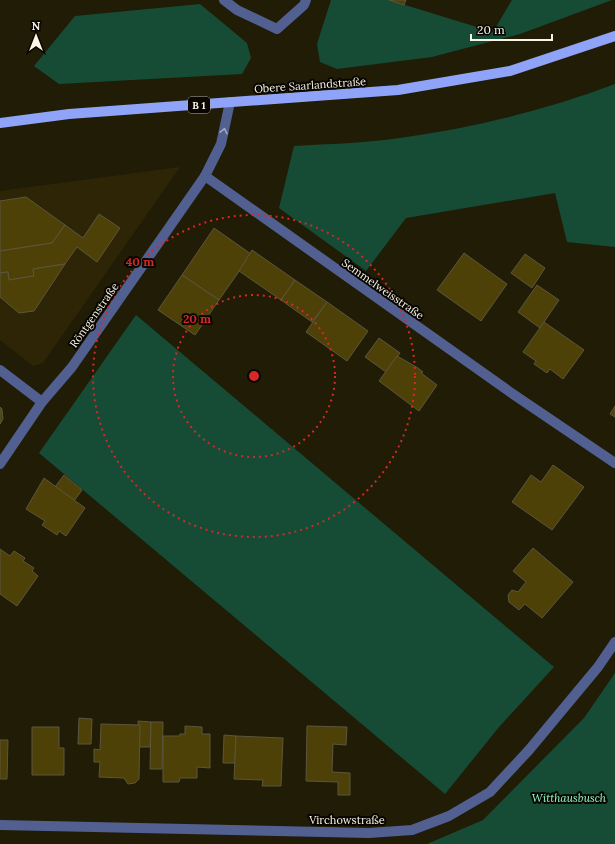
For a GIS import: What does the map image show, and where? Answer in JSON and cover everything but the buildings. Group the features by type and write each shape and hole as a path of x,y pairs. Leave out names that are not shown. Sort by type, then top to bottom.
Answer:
{"main road":[{"name":"Obere Saarlandstraße","path":"0,122 69,114 398,90 510,71 615,36"}],"street":[{"path":"224,0 237,10 277,29 304,5 306,0"},
{"path":"205,176 215,159 221,144 230,102"},
{"name":"Röntgenstraße","path":"0,464 42,402 72,368 205,176"},
{"name":"Semmelweisstraße","path":"205,176 510,392 615,463"},
{"path":"0,370 42,402"},
{"name":"Virchowstraße","path":"0,825 369,833 412,830 449,816 490,792 529,750 598,667 615,642"}],"shaded area":[{"path":"180,167 43,363 33,366 0,340 0,191"}],"green space":[{"path":"331,0 389,0 493,32 512,0 612,0 520,34 432,57 337,69 320,62 317,44"},
{"path":"200,4 247,43 251,58 242,74 59,84 34,66 75,16"},
{"path":"615,84 615,247 567,242 555,193 406,218 366,271 279,208 294,146 387,140 455,129 536,110"},
{"path":"136,315 554,667 499,727 445,794 39,453"},
{"name":"Witthausbusch","path":"615,673 615,844 427,844 483,820 584,718"}]}
